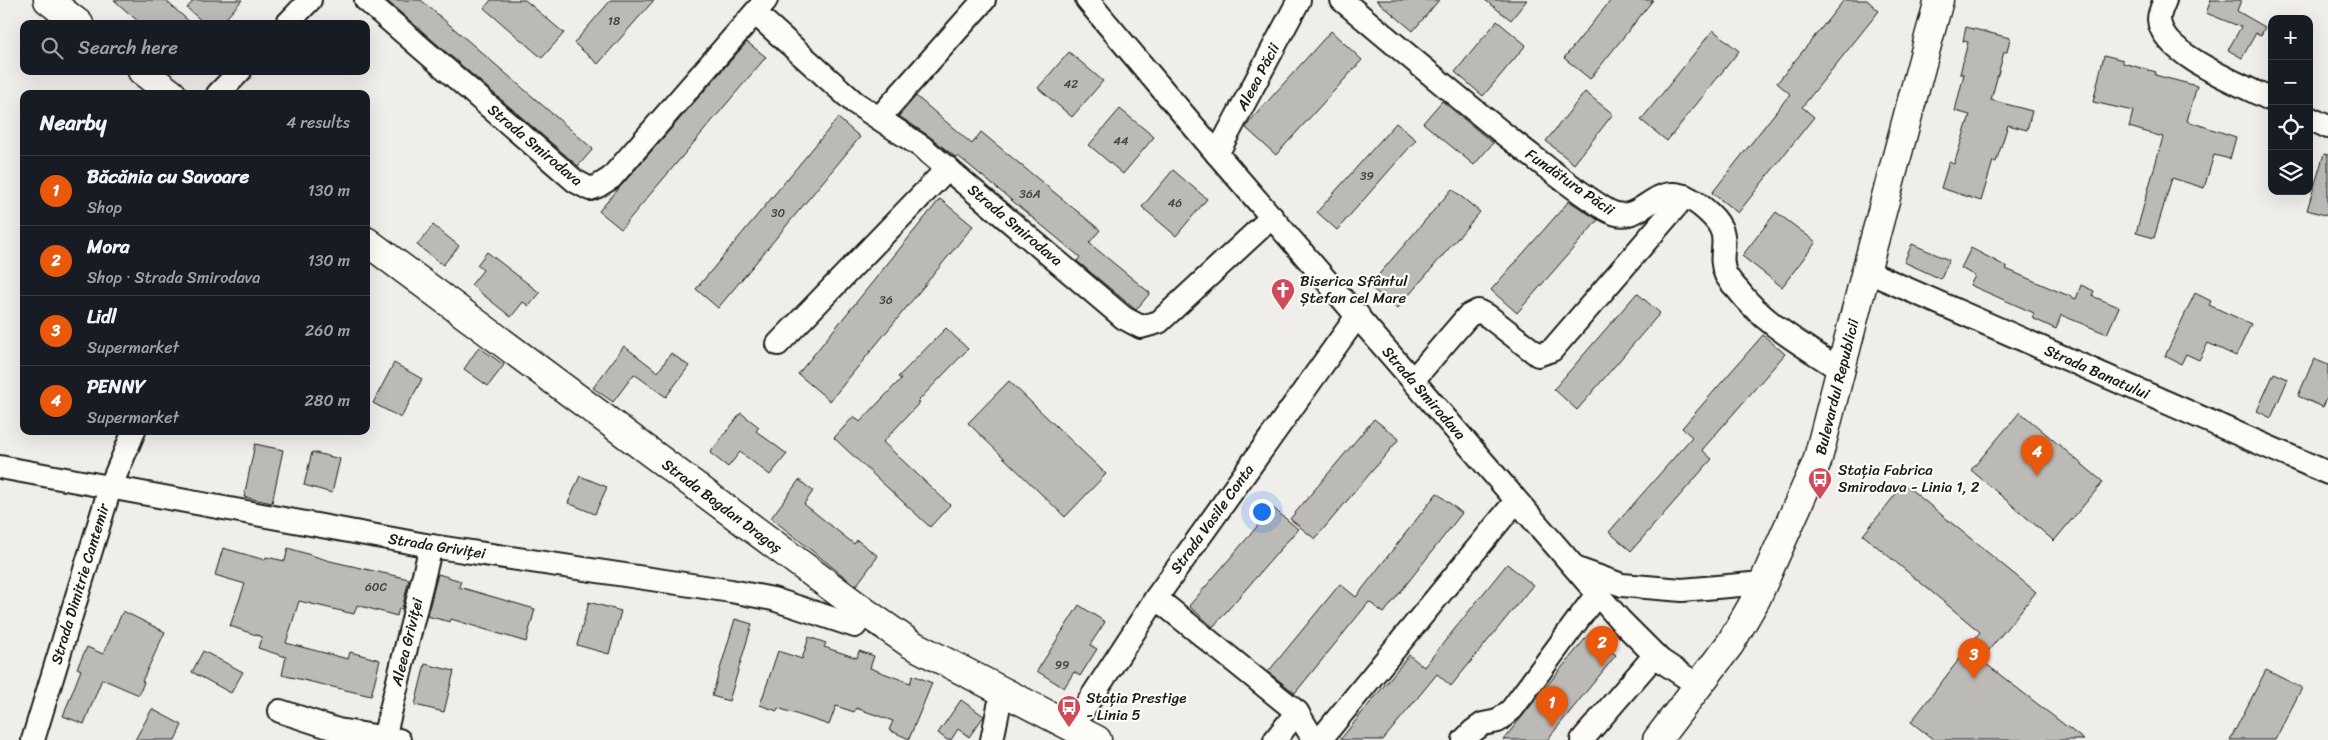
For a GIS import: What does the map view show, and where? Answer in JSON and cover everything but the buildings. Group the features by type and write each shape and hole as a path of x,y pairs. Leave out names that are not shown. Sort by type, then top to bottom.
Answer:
{"main road":[{"path":"48,0 74,20"},
{"name":"Bulevardul Republicii","path":"1657,740 1730,644 1763,583 1818,462 1866,271 1939,0"},
{"path":"147,75 167,90"},
{"name":"Strada Bogdan Dragoș","path":"370,244 865,612 911,644 1097,740"}],"street":[{"path":"291,20 310,0"},
{"name":"Strada Smirodava","path":"366,0 575,181 590,189 611,178 760,6 854,102 922,147 1124,318 1141,328 1159,322 1272,217"},
{"path":"879,118 984,0"},
{"name":"Strada Smirodava","path":"1087,0 1217,154 1620,620 1655,655 1699,686"},
{"name":"Aleea Păcii","path":"1217,154 1299,0"},
{"name":"Fundătura Păcii","path":"1342,0 1478,114 1559,177 1607,210 1619,216 1634,213 1660,196 1671,192 1685,196"},
{"path":"2165,0 2159,19 2165,34 2180,52 2268,98"},
{"path":"222,90 236,75"},
{"path":"2313,120 2328,127"},
{"path":"778,344 948,168"},
{"path":"1413,380 1468,316 1478,311 1488,316 1538,356 1552,350 1685,196 1709,212 1720,226 1725,238 1723,254 1726,275 1745,299 1771,323 1842,370"},
{"name":"Strada Banatului","path":"1866,271 2328,473"},
{"name":"Strada Vasile Conta","path":"1072,727 1156,598 1358,316"},
{"name":"Strada Dimitrie Cantemir","path":"33,740 110,488 132,435"},
{"name":"Strada Griviței","path":"0,467 431,546 731,591 773,599 855,626 865,612"},
{"path":"1320,740 1516,501"},
{"name":"Aleea Griviței","path":"280,711 338,730 392,739 431,546"},
{"name":"Strada Smirodava","path":"1576,568 1622,585 1682,590 1763,583"},
{"path":"1464,740 1473,731 1484,724 1498,721 1512,709 1597,594"},
{"path":"1156,598 1297,712 1314,740"},
{"path":"1582,740 1655,655"},
{"path":"992,740 999,706 1006,693"},
{"path":"1275,740 1297,712"}],"place":[{"name":"Biserica Sfântul Ștefan cel Mare","path":"1283,311"},
{"name":"PENNY","path":"2037,476"},
{"name":"Stația Fabrica Smirodava - Linia 1, 2","path":"1820,500"},
{"name":"Mora","path":"1602,667"},
{"name":"Lidl","path":"1974,679"},
{"name":"Băcănia cu Savoare","path":"1552,727"},
{"name":"Stația Prestige - Linia 5","path":"1069,728"}]}
